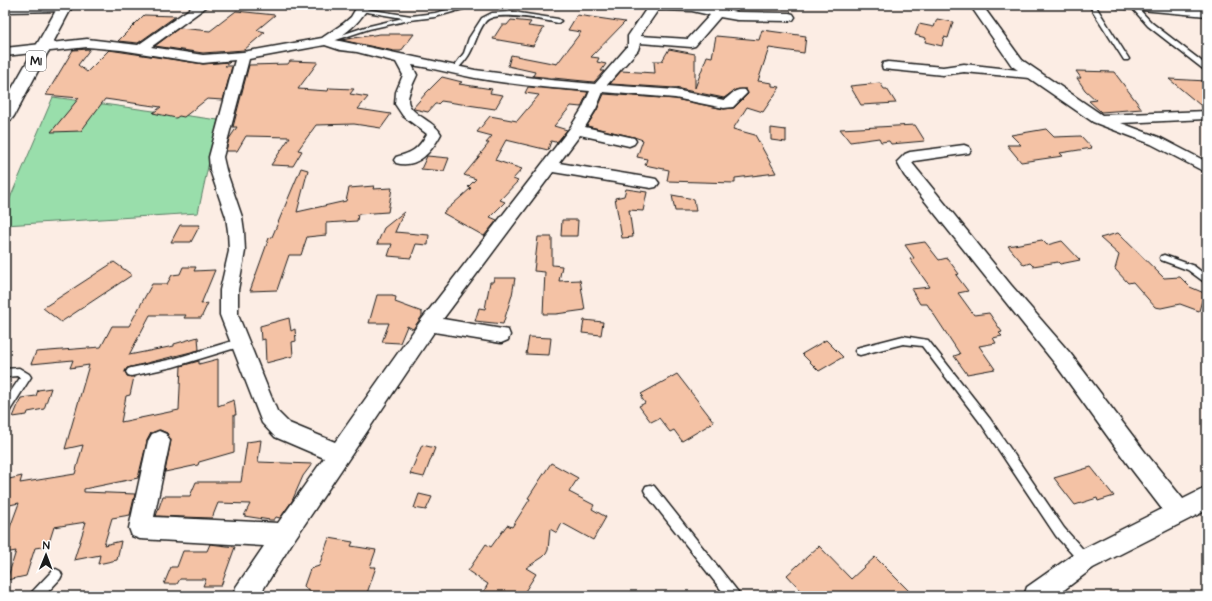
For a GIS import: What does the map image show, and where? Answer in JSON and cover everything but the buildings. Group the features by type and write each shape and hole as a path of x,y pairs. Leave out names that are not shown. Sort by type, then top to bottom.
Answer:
{"highway":[{"name":"M1","path":"5,116 65,6"}],"street":[{"path":"140,49 203,5"},
{"path":"976,5 1017,63 1098,119 1156,141 1207,168"},
{"path":"1119,5 1207,12"},
{"path":"8,10 65,6"},
{"path":"245,596 284,535 429,324 576,130 589,109 599,87 607,76 631,52 634,47 634,39 654,6 692,8 738,16 789,17"},
{"path":"5,52 87,43 140,49 203,59 243,56 326,41 348,26 363,7"},
{"path":"634,39 691,43 696,40 718,12"},
{"path":"326,41 340,46 357,48 401,59 499,78 550,84 675,94 724,104 728,104 740,94"},
{"path":"243,56 216,157 218,170 234,217 236,231 237,251 229,290 229,315 269,417 282,430 339,454"},
{"path":"401,59 410,75 401,95 401,108 406,113 430,128 434,134 425,150 420,155 413,159 401,160"},
{"path":"888,66 943,71 964,68 1016,74 1033,74"},
{"path":"1098,119 1206,115"},
{"path":"576,130 629,141"},
{"path":"964,150 910,157 904,162 909,171 1005,290 1063,359 1137,459 1179,512"},
{"path":"549,166 651,183"},
{"path":"429,324 501,335"},
{"path":"159,441 140,528 284,535"},
{"path":"1036,596 1085,560 1207,498"}],"lane":[{"path":"326,41 367,28 411,18 435,15 474,5"},
{"path":"1092,5 1118,44 1126,60"},
{"path":"1134,6 1143,19 1154,29 1193,56 1207,70"},
{"path":"363,7 411,18"},
{"path":"456,69 467,53 472,38 484,19 492,15 513,14 558,21"},
{"path":"1164,258 1191,268 1207,281"},
{"path":"860,351 903,340 925,343 986,422 1060,532 1085,560"},
{"path":"131,372 173,363 239,343"},
{"path":"5,373 19,372 26,377 5,409"},
{"path":"650,490 734,596"},
{"path":"36,596 56,575"}],"green space":[{"path":"53,97 218,120 198,213 5,225 5,210"}]}
